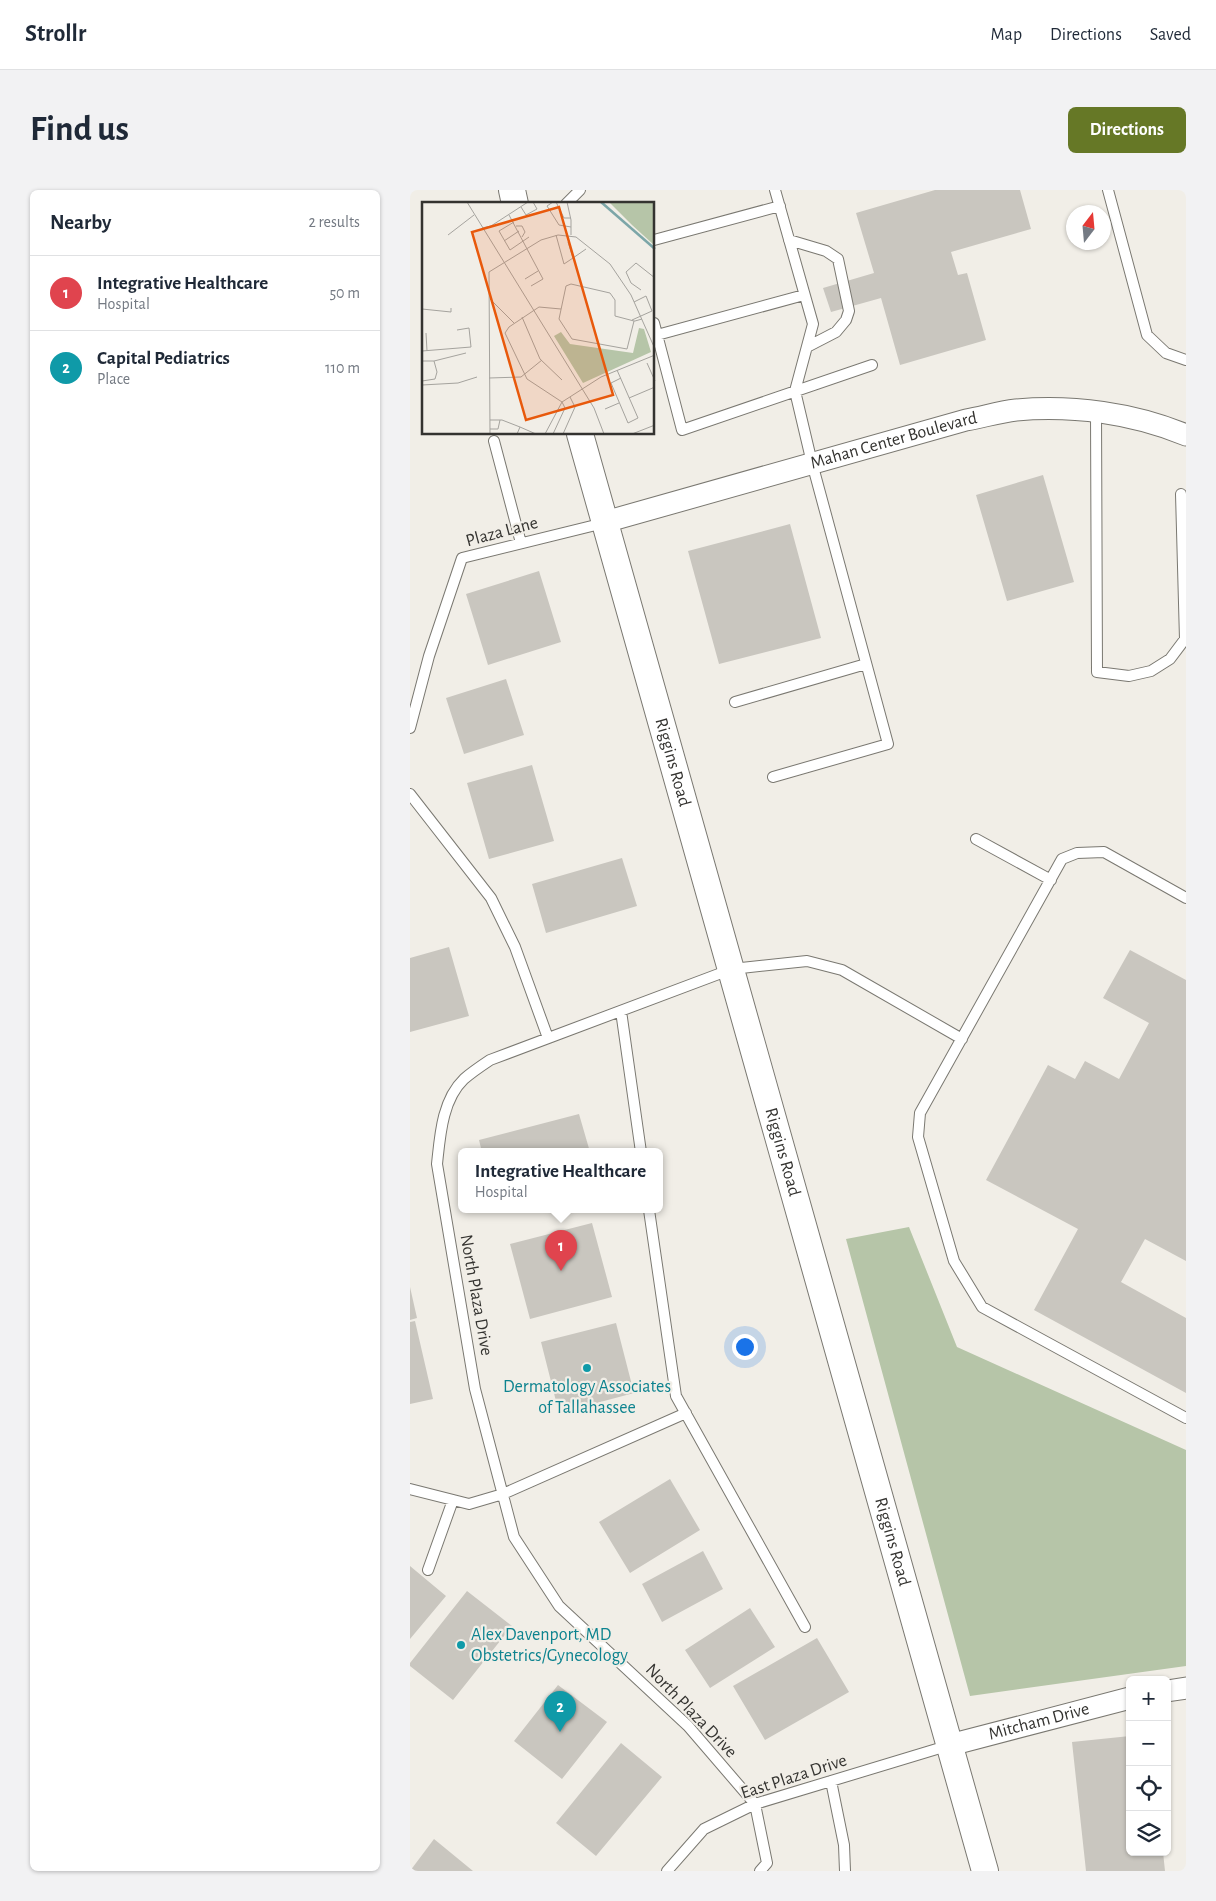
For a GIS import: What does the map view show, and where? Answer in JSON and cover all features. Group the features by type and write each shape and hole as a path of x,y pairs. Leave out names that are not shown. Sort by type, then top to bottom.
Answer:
{"street":[{"name":"Mahan Center Boulevard","path":"605,522 966,420 1005,412 1066,409 1118,414 1171,428 1186,435"},
{"name":"Riggins Road","path":"580,435 985,1871"},
{"path":"1171,1690 1186,1688"},
{"name":"Mitcham Drive","path":"950,1745 1126,1699"}],"lane":[{"path":"568,202 580,190"},
{"path":"774,777 888,744 812,463 795,391 813,324 775,190"},
{"path":"1108,190 1147,335 1166,353 1186,360"},
{"path":"655,240 780,206"},
{"path":"789,240 826,251 838,259 849,311 846,320 836,332 807,347"},
{"path":"657,335 804,295"},
{"path":"655,326 682,430 872,365"},
{"path":"1096,412 1097,672 1129,676 1151,671 1170,659 1185,639 1181,494"},
{"path":"494,441 521,543"},
{"name":"Plaza Lane","path":"410,728 429,656 462,558 605,522"},
{"path":"735,702 866,664"},
{"path":"410,794 491,898 515,947 548,1038"},
{"path":"976,839 1051,880"},
{"path":"1186,898 1104,852 1077,853 1062,859 920,1113 918,1137 954,1261 982,1307 1186,1418"},
{"name":"North Plaza Drive","path":"755,1804 688,1726 560,1606 514,1537 475,1389 437,1164 439,1144 449,1102 463,1080 490,1060 732,969 807,961 842,970 962,1038"},
{"path":"621,1011 640,1148"},
{"path":"649,1213 676,1396 805,1627"},
{"path":"410,1489 469,1504 503,1494 686,1414"},
{"path":"428,1570 453,1500"},
{"name":"East Plaza Drive","path":"667,1871 704,1829 755,1804 950,1745"},
{"path":"831,1781 844,1844 846,1871"},
{"path":"755,1804 767,1863 760,1871"}],"green space":[{"path":"909,1227 957,1347 1186,1450 1186,1666 970,1696 846,1239"}],"building":[{"path":"935,190 1020,190 1031,229 951,252 958,275 967,273 986,340 900,365 881,298 831,312 823,288 874,273 856,213"},
{"path":"1043,475 1074,582 1007,601 976,495"},
{"path":"790,524 821,638 719,664 688,551"},
{"path":"539,571 561,642 488,665 466,594"},
{"path":"506,679 524,735 464,754 446,698"},
{"path":"532,765 554,841 489,859 467,783"},
{"path":"622,858 637,906 546,933 532,884"},
{"path":"449,947 469,1016 410,1032 410,958"},
{"path":"1130,950 1186,980 1186,1261 1145,1239 1121,1282 1186,1318 1186,1393 1034,1310 1078,1229 986,1180 1048,1065 1075,1079 1085,1061 1119,1079 1149,1023 1103,998"},
{"path":"579,1114 589,1148 481,1148 479,1140"},
{"path":"592,1223 612,1297 530,1319 510,1244"},
{"path":"410,1287 417,1318 410,1320"},
{"path":"415,1321 433,1399 410,1404 410,1322"},
{"name":"Dermatology Associates of Tallahassee","path":"616,1323 634,1393 559,1413 541,1342"},
{"path":"670,1479 700,1530 630,1573 599,1522"},
{"path":"703,1551 723,1589 662,1622 642,1584"},
{"path":"410,1566 446,1596 410,1639"},
{"name":"Alex Davenport, MD Obstetrics/Gynecology","path":"467,1591 512,1626 453,1700 410,1666 410,1663"},
{"path":"750,1608 775,1647 710,1688 685,1650"},
{"path":"817,1638 849,1692 765,1740 733,1686"},
{"path":"558,1685 607,1722 562,1779 514,1741"},
{"path":"1126,1736 1126,1856 1163,1856 1165,1871 1086,1871 1072,1742"},
{"path":"621,1743 662,1777 596,1856 556,1823"},
{"path":"434,1839 473,1871 410,1871"}],"place":[{"name":"Integrative Healthcare","path":"561,1271"},
{"name":"Dermatology Associates of Tallahassee","path":"587,1368"},
{"name":"Alex Davenport, MD Obstetrics/Gynecology","path":"461,1645"},
{"name":"Capital Pediatrics","path":"560,1732"}]}
